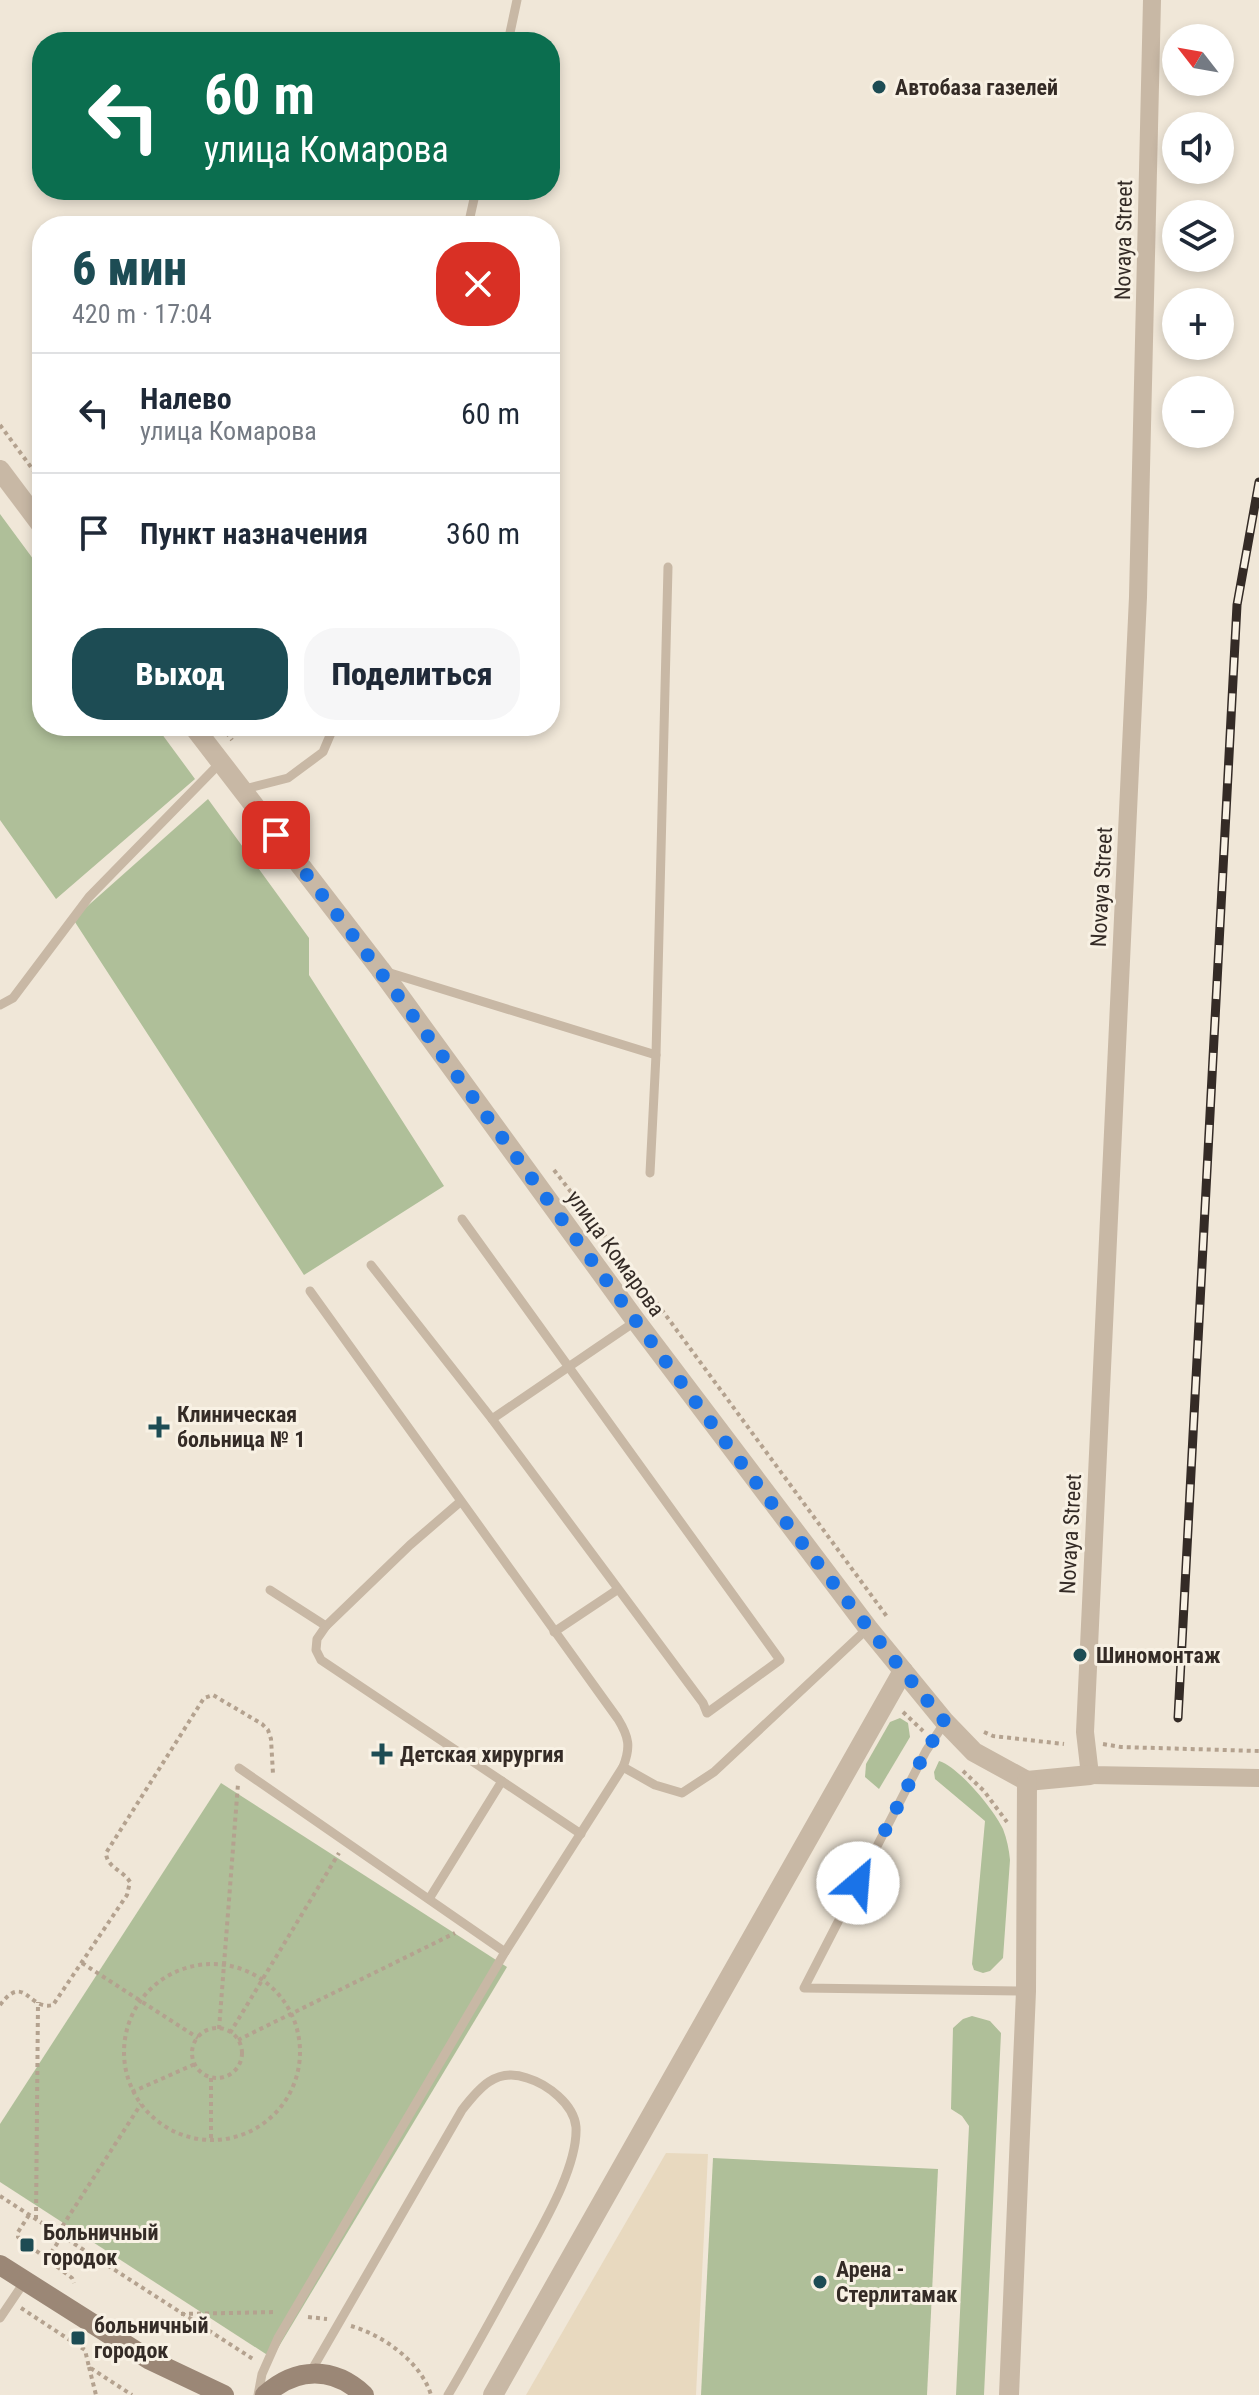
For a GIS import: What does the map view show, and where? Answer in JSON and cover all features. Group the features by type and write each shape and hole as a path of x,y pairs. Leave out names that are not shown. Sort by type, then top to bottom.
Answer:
{"main road":[{"path":"0,2265 150,2360 224,2395"},
{"path":"265,2395 285,2380 310,2373 330,2374 348,2381 364,2395"}],"street":[{"name":"Novaya Street","path":"1090,1775 1085,1732 1138,597 1152,0"},
{"path":"0,470 32,513"},
{"name":"улица Комарова","path":"201,736 380,969 636,1321 868,1628 945,1722 985,1760 1027,1781"},
{"path":"493,2395 903,1671"},
{"path":"1009,2395 1026,1991 1027,1781 1090,1775 1259,1778"}],"lane":[{"path":"510,32 517,0"},
{"path":"650,1173 656,1055 668,567"},
{"path":"241,790 288,778 323,752 330,736"},
{"path":"0,1005 13,998 89,897 221,762"},
{"path":"380,969 656,1055"},
{"path":"371,1265 492,1419 703,1703 707,1713 780,1660 462,1219"},
{"path":"258,2395 265,2366 278,2338 505,1952 623,1767 630,1751 628,1736 310,1291"},
{"path":"492,1419 636,1321"},
{"path":"460,1502 326,1626 317,1639 316,1650 321,1660 581,1834"},
{"path":"270,1590 326,1626"},
{"path":"554,1632 617,1590"},
{"path":"623,1767 655,1785 682,1793 714,1772 868,1628"},
{"path":"945,1722 804,1988 1026,1991"},
{"path":"239,1768 505,1952"},
{"path":"429,1899 502,1781"},
{"path":"310,2373 462,2110 492,2078 510,2074 526,2077 560,2097 571,2112 576,2125 567,2174 549,2213 448,2395"},
{"path":"0,2318 25,2281"}],"path":[{"path":"0,425 32,468"},
{"path":"229,736 239,749"},
{"path":"546,1160 659,1306 893,1624"},
{"path":"0,2005 10,1993 21,1991 48,2007 53,2005 82,1963 131,1888 127,1876 107,1860 109,1846 204,1698 213,1695 268,1730 272,1748 271,1771 288,1801"},
{"path":"886,1700 910,1717 933,1740"},
{"path":"974,1721 993,1736 1064,1744"},
{"path":"1102,1744 1259,1751"},
{"path":"219,2029 239,1768"},
{"path":"961,1769 984,1791 1008,1823"},
{"path":"230,2033 346,1842"},
{"path":"238,2040 468,1927"},
{"path":"82,1963 198,2038"},
{"path":"206,1964 224,1965 235,1966 263,1980 282,1998 296,2024 300,2053 295,2082 281,2108 259,2127 231,2139 202,2141 174,2133 150,2116 132,2092 124,2064 125,2035 135,2008 153,1986 178,1970 206,1964"},
{"path":"36,2219 38,2002"},
{"path":"211,2029 219,2029 238,2040 240,2064 227,2076 211,2077 203,2074 195,2064 192,2052 198,2038 211,2029"},
{"path":"132,2092 195,2064"},
{"path":"211,2077 211,2140"},
{"path":"47,2259 141,2104"},
{"path":"0,2196 265,2366"},
{"path":"29,2215 18,2237 74,2283"},
{"path":"11,2302 47,2322 85,2350 96,2395"},
{"path":"89,2367 132,2395"}],"green space":[{"path":"0,514 32,557 32,736 163,736 195,779 56,899 0,820"},
{"path":"208,799 309,938 309,975 444,1186 304,1275 73,919"},
{"path":"900,1718 908,1723 910,1737 879,1789 865,1777 866,1764 890,1722"},
{"path":"939,1761 956,1771 984,1801 1003,1829 1008,1844 1010,1860 1003,1958 990,1971 983,1973 974,1970 972,1964 985,1821 935,1779 934,1772"},
{"path":"221,1783 507,1967 272,2358 0,2182 0,2124"},
{"path":"972,2016 990,2021 1001,2033 984,2395 956,2395 969,2126 962,2116 951,2109 953,2028"},
{"name":"Арена - Стерлитамак","path":"713,2158 938,2169 927,2395 701,2395"}],"shaded area":[{"path":"666,2153 708,2154 696,2395 526,2395"}],"railway":[{"path":"1178,1718 1237,605 1259,482"}],"place":[{"name":"Автобаза газелей","path":"879,87"},
{"name":"Клиническая больница № 1","path":"159,1427"},
{"name":"Шиномонтаж","path":"1080,1655"},
{"name":"Детская хирургия","path":"382,1754"},
{"name":"Больничный городок","path":"27,2245"},
{"name":"Арена - Стерлитамак","path":"820,2282"},
{"name":"больничный городок","path":"78,2338"}],"route":[{"path":"276,835 380,969 636,1321 868,1628 945,1722 926,1751 858,1883"}]}
